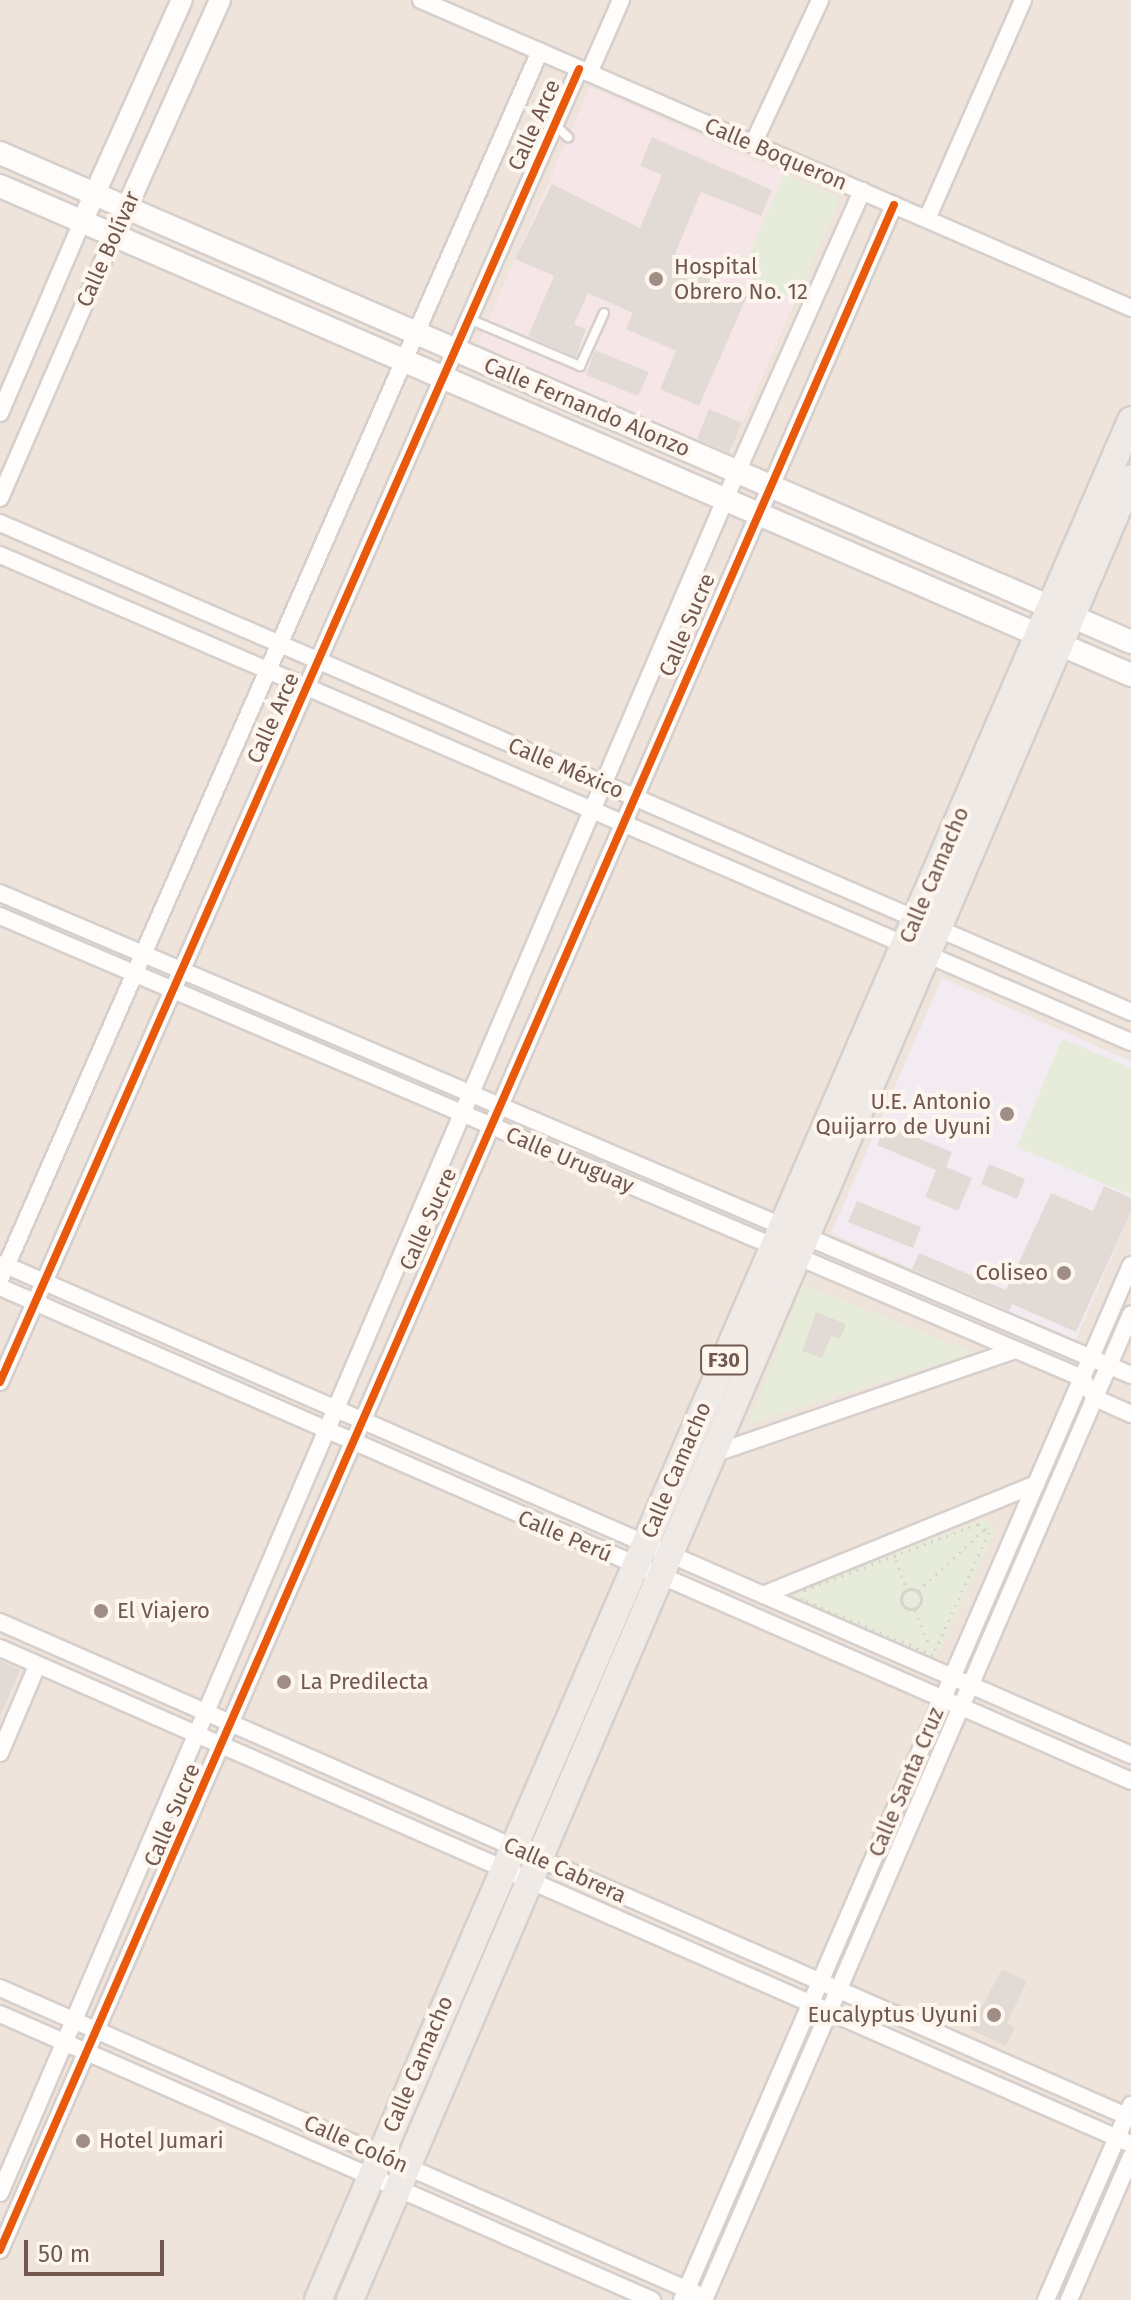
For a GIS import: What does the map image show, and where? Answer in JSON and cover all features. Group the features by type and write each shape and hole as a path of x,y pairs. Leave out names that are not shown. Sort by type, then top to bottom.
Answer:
{"highway":[{"name":"Calle Camacho","path":"350,2300 939,929 1062,612 1131,420"},
{"name":"Calle Camacho","path":"1062,612 1128,492"},
{"name":"Calle Camacho","path":"318,2300 915,919 1050,640"}],"main road":[{"name":"Calle Fernando Alonzo","path":"0,153 1131,642"},
{"name":"Calle Fernando Alonzo","path":"0,186 1131,675"}],"street":[{"name":"Calle Bolívar","path":"0,413 94,193 182,0"},
{"name":"Calle Bolívar","path":"0,498 220,0"},
{"name":"Calle Boqueron","path":"421,0 1131,308"},
{"name":"Calle Arce","path":"0,1382 554,124 621,0"},
{"path":"753,144 820,0"},
{"path":"927,219 1023,0"},
{"name":"Calle Arce","path":"3,1270 138,975 540,51"},
{"name":"Calle Sucre","path":"0,2193 67,2043 325,1431 737,472 862,191"},
{"name":"Calle Sucre","path":"0,2250 89,2053 360,1421 768,485 894,205"},
{"name":"Calle México","path":"0,523 1131,1012"},
{"name":"Calle México","path":"0,555 1131,1042"},
{"name":"Calle Uruguay","path":"0,893 498,1105 1015,1350 1082,1378"},
{"name":"Calle Uruguay","path":"0,916 489,1125 777,1236"},
{"name":"Calle Uruguay","path":"802,1247 1131,1375"},
{"name":"Calle Santa Cruz","path":"684,2294 1131,1265"},
{"name":"Calle Perú","path":"3,1270 43,1283 360,1421 639,1555 665,1566 763,1595 1131,1755"},
{"name":"Calle Perú","path":"0,1287 33,1305 351,1443 665,1566 942,1699 1131,1781"},
{"name":"Calle Santa Cruz","path":"707,2299 1131,1314"},
{"path":"713,1454 1015,1350"},
{"path":"1082,1378 1095,1398 1131,1414"},
{"path":"763,1595 1036,1484"},
{"name":"Calle Cabrera","path":"0,1622 208,1713 810,2003 1124,2141"},
{"name":"Calle Cabrera","path":"0,1648 222,1745 820,1982 1129,2113"},
{"path":"0,1753 37,1666"},
{"name":"Calle Colón","path":"0,1988 98,2031 402,2177 684,2294 707,2299"},
{"name":"Calle Colón","path":"0,2014 89,2053 375,2165 652,2300"},
{"path":"1046,2300 1124,2141 1129,2113"},
{"path":"1069,2300 1131,2157"}],"lane":[{"path":"554,124 568,137"},
{"path":"468,319 580,366 604,313"}],"path":[{"path":"933,1655 802,1599 804,1590 978,1524 988,1526"},
{"path":"907,1590 918,1591 988,1526"},
{"path":"933,1655 989,1532 988,1526"},
{"path":"894,1556 907,1590 901,1603 915,1609 933,1655"},
{"path":"915,1609 922,1602 918,1591"}],"shaded area":[{"path":"0,0 1131,0 1131,2300 0,2300"},
{"name":"Hospital Obrero No. 12","path":"590,87 840,198 728,456 478,344"},
{"name":"U.E. Antonio Quijarro de Uyuni","path":"942,978 1131,1061 1131,1212 1075,1341 831,1233"}],"green space":[{"path":"784,174 840,198 796,299 740,274"},
{"path":"1062,1039 1131,1068 1131,1195 1017,1147"},
{"path":"803,1285 975,1353 749,1423"},
{"path":"985,1519 995,1531 935,1659 795,1600 797,1589"}],"building":[{"path":"652,137 772,190 761,216 701,192 672,261 747,296 699,406 660,389 676,351 626,329 633,313 588,293 574,324 586,329 576,357 528,336 554,276 515,259 552,184 640,228 662,175 640,166"},
{"path":"595,350 649,372 638,396 586,375"},
{"path":"709,409 742,423 729,453 697,439"},
{"path":"885,1125 952,1152 946,1167 972,1178 958,1211 925,1197 936,1170 877,1145"},
{"path":"989,1164 1025,1179 1017,1199 981,1184"},
{"path":"1104,1186 1131,1198 1131,1212 1076,1332 1012,1304 1009,1311 912,1269 919,1253 1006,1290 1051,1193 1093,1211"},
{"path":"857,1201 921,1227 913,1248 848,1222"},
{"path":"816,1312 846,1324 840,1339 831,1336 822,1358 802,1351"},
{"path":"0,1661 20,1670 0,1716"},
{"name":"Eucalyptus Uyuni","path":"1002,1969 1027,1981 1007,2023 1015,2027 1006,2046 970,2029"}],"cycle path":[{"path":"0,1382 579,69"},
{"path":"0,2250 894,205"}],"place":[{"name":"Hospital Obrero No. 12","path":"656,279"},
{"name":"U.E. Antonio Quijarro de Uyuni","path":"1007,1114"},
{"name":"Coliseo","path":"1064,1273"},
{"name":"El Viajero","path":"101,1611"},
{"name":"La Predilecta","path":"284,1682"},
{"name":"Eucalyptus Uyuni","path":"994,2015"},
{"name":"Hotel Jumari","path":"83,2141"}]}
